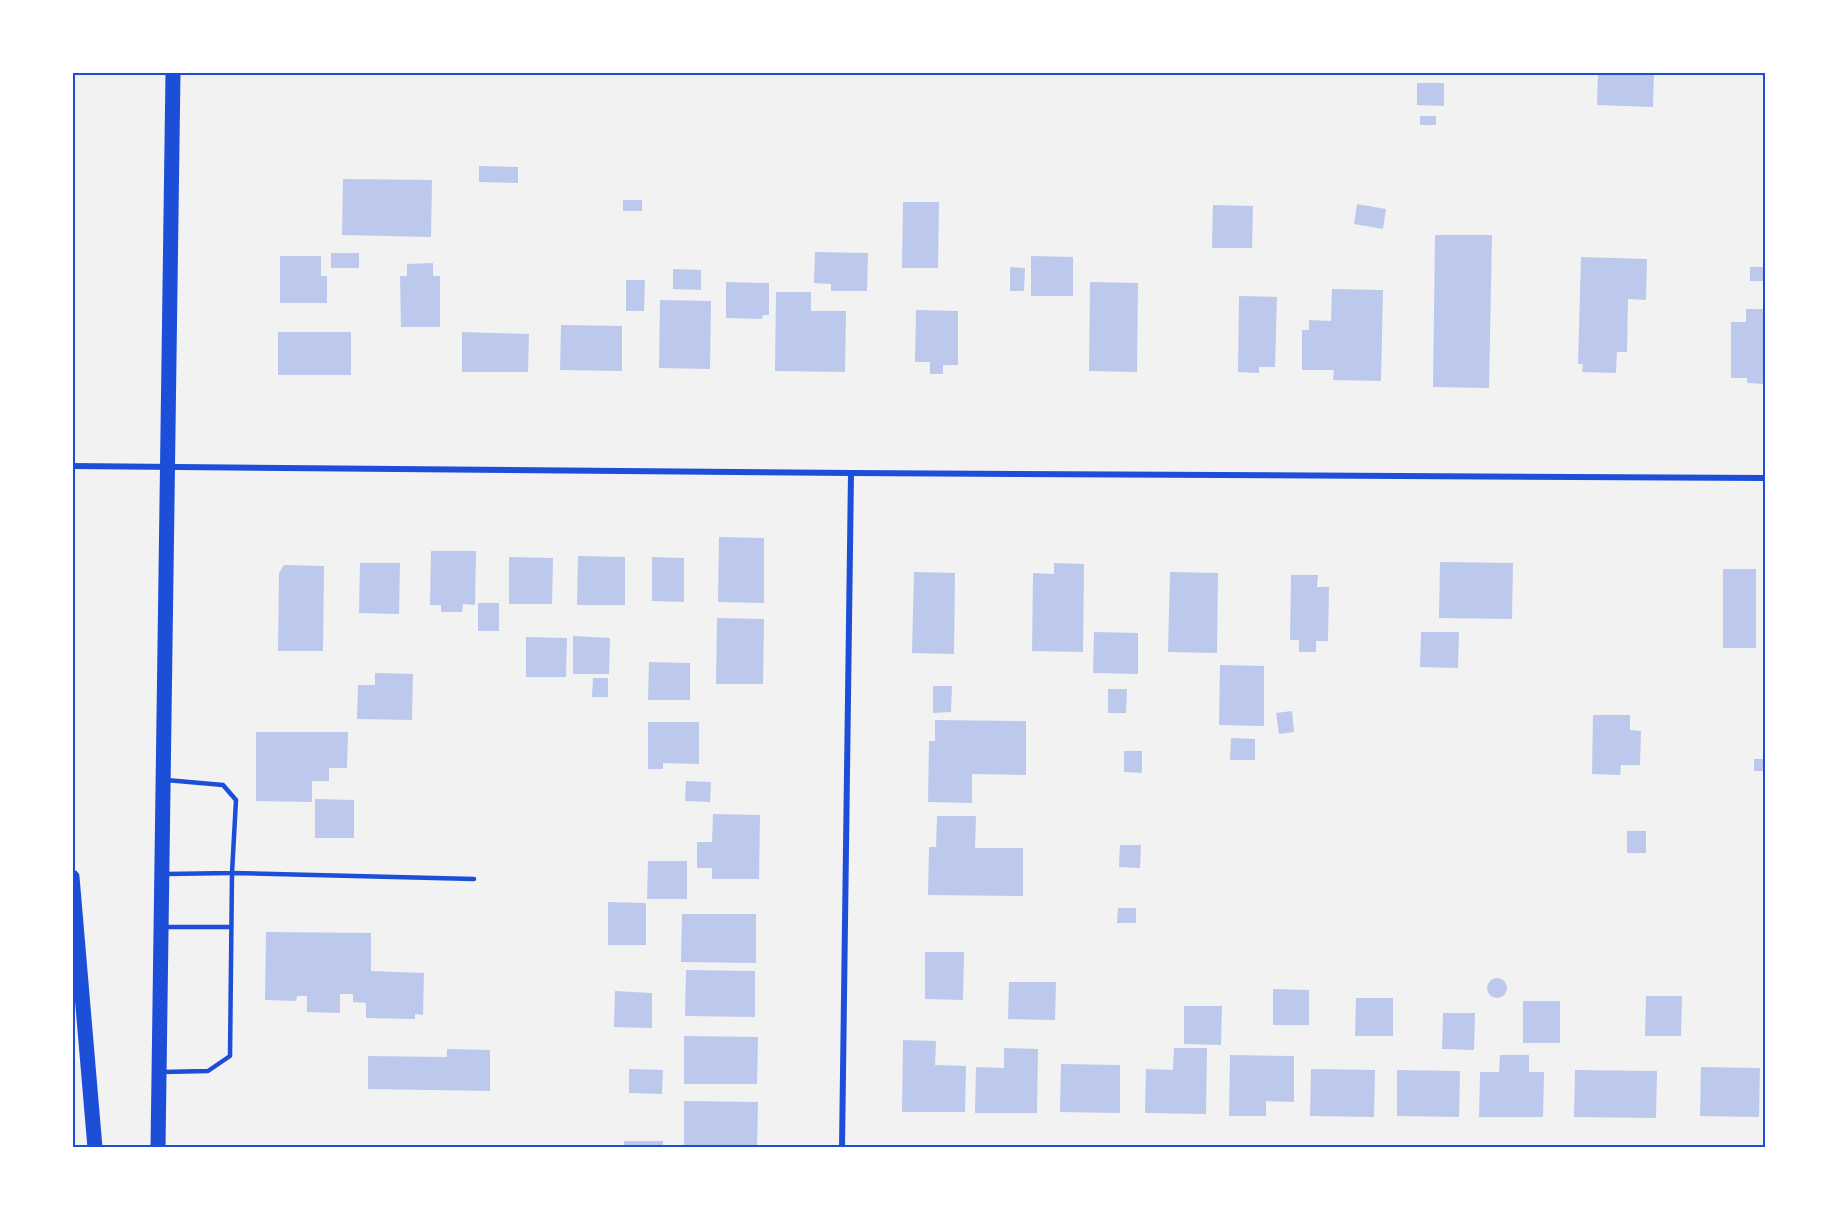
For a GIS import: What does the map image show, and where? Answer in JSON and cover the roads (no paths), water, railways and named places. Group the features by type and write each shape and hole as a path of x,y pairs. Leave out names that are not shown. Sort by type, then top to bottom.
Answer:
{"main road":[{"path":"158,1148 173,72"},
{"path":"72,877 95,1148"}],"street":[{"path":"72,466 1766,478"},
{"path":"842,1148 851,473"}],"lane":[{"path":"159,1072 208,1071 230,1056 232,873 236,800 222,785 163,780"},
{"path":"162,874 232,873 474,879"},
{"path":"162,927 231,927"}]}
